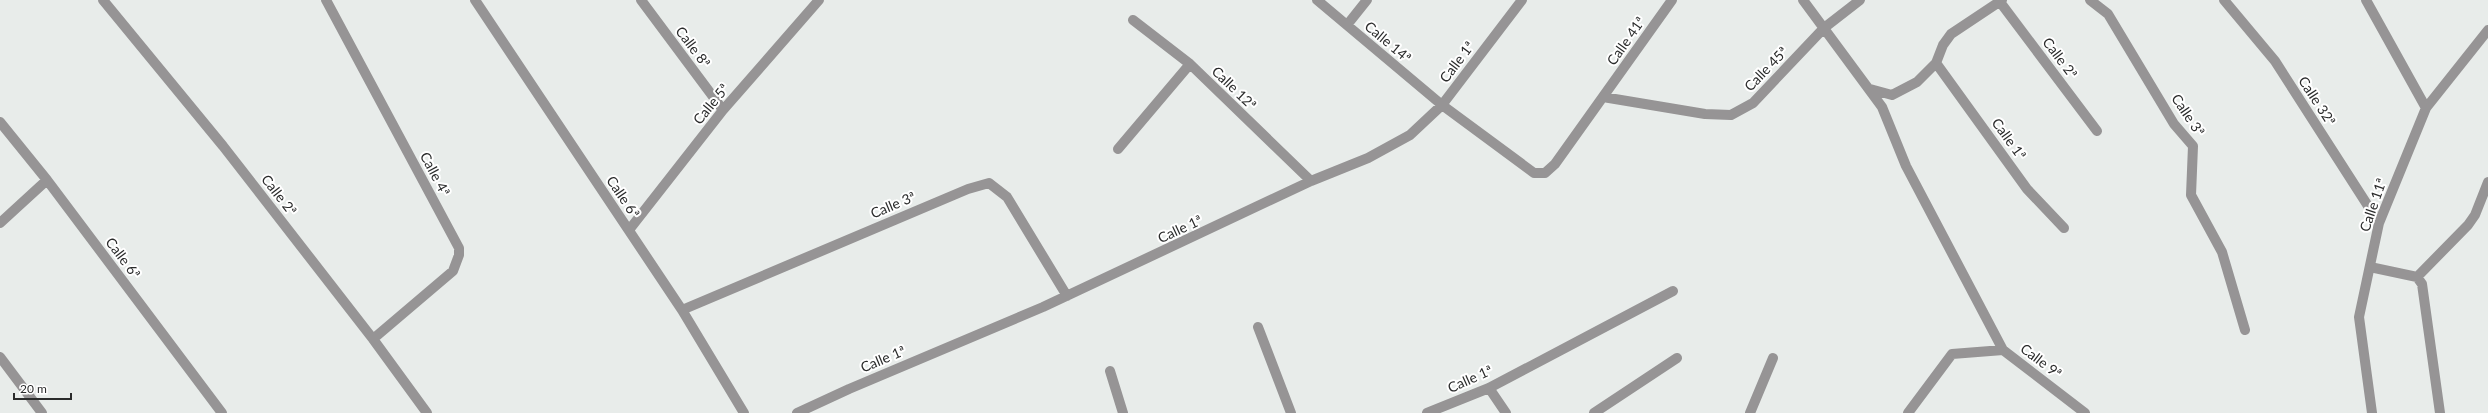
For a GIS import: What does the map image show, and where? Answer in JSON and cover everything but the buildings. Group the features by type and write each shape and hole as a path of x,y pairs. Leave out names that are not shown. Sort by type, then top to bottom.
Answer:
{"street":[{"name":"Calle 2ª","path":"103,0 223,146 373,339 427,413"},
{"name":"Calle 4ª","path":"326,0 459,248 459,255 453,271 373,339"},
{"name":"Calle 6ª","path":"475,0 682,310 744,413"},
{"name":"Calle 8ª","path":"641,0 723,110"},
{"name":"Calle 5ª","path":"629,230 723,110 819,0"},
{"name":"Calle 14ª","path":"1317,0 1442,105"},
{"path":"1347,26 1367,0"},
{"name":"Calle 1ª","path":"797,413 849,389 1067,296 1311,181 1368,158 1410,135 1442,105 1522,0"},
{"name":"Calle 41ª","path":"1442,105 1534,173 1545,174 1555,164 1672,0"},
{"path":"1803,0 1882,106 1906,166 2003,350"},
{"name":"Calle 45ª","path":"1603,98 1705,114 1731,115 1753,103 1824,28 1860,0"},
{"name":"Calle 3ª","path":"2090,0 2108,14 2174,124 2193,146 2191,195 2222,252 2245,330"},
{"name":"Calle 32ª","path":"2224,0 2275,61 2379,223"},
{"path":"2366,0 2426,108"},
{"name":"Calle 2ª","path":"2001,1 2097,131"},
{"path":"1870,89 1892,95 1917,82 1936,63 1943,45 1951,34 2001,1"},
{"name":"Calle 12ª","path":"1133,20 1190,64 1311,181"},
{"name":"Calle 11ª","path":"2372,413 2359,317 2379,223 2426,108 2488,30"},
{"name":"Calle 1ª","path":"1936,63 2027,189 2064,228"},
{"path":"1118,149 1190,64"},
{"name":"Calle 6ª","path":"0,122 47,180 222,413"},
{"path":"0,223 47,180"},
{"path":"2417,277 2468,225 2475,215 2488,182"},
{"name":"Calle 3ª","path":"682,310 968,189 989,183 1007,197 1067,296"},
{"path":"2370,267 2417,277 2422,284 2440,413"},
{"name":"Calle 1ª","path":"1426,413 1489,388 1673,291"},
{"path":"1258,327 1291,413"},
{"name":"Calle 9ª","path":"1908,413 1952,354 2003,350 2083,412"},
{"path":"0,357 42,413"},
{"path":"1594,413 1677,358"},
{"path":"1750,413 1773,358"},
{"path":"1110,371 1123,413"},
{"path":"1489,388 1506,413"}]}
